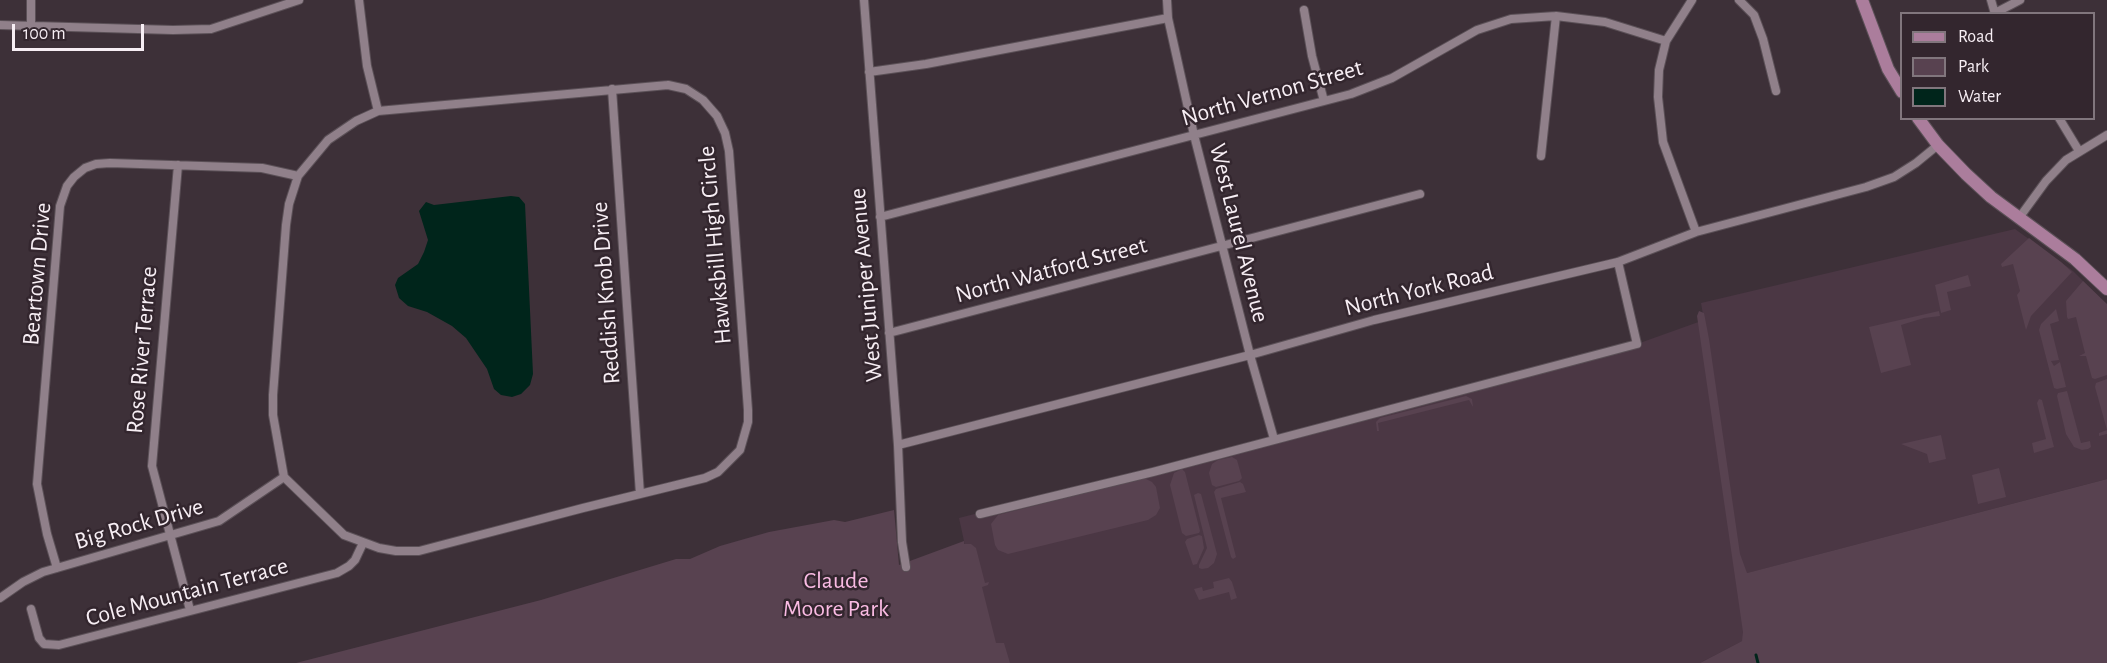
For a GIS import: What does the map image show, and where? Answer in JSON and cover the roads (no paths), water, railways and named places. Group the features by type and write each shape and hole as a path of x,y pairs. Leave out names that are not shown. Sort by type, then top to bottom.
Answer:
{"main road":[{"path":"1862,0 1888,69 1900,89"},
{"path":"1919,120 1938,145 1966,174 2019,218 2075,259 2107,290"}],"street":[{"path":"31,0 31,26"},
{"path":"0,25 211,29 299,0"},
{"path":"360,0 363,43 378,111"},
{"name":"West Juniper Avenue","path":"864,0 898,445 902,542 906,567"},
{"name":"West Laurel Avenue","path":"1167,0 1168,18 1194,135 1250,355 1274,439"},
{"path":"1692,0 1666,41 1659,70 1659,119 1663,142 1696,232"},
{"path":"1739,0 1754,15 1776,91"},
{"path":"1997,12 2020,0"},
{"path":"1304,10 1312,56 1324,101"},
{"path":"1541,156 1556,16"},
{"name":"North Vernon Street","path":"880,217 1351,94 1392,78 1477,30 1512,19 1556,16 1605,22 1666,41"},
{"path":"869,72 926,64 1168,18"},
{"name":"Hawksbill High Circle","path":"668,85 686,89 704,100 717,116 725,133 729,151 748,410 748,422 740,450 718,472 705,478 419,551 396,551 363,543 344,535 284,477 273,416 286,225 289,204 298,176 328,140 356,121 378,111 612,89 668,85"},
{"name":"Reddish Knob Drive","path":"612,89 640,494"},
{"path":"2060,120 2079,151"},
{"path":"2019,218 2046,181 2066,160 2107,135"},
{"name":"North York Road","path":"898,445 1250,355 1374,320 1618,262 1696,232 1894,177 1938,145"},
{"name":"Beartown Drive","path":"57,568 37,484 62,196 74,177 96,164 262,168 298,176"},
{"name":"Rose River Terrace","path":"178,165 152,466 190,610"},
{"name":"North Watford Street","path":"890,333 1222,244 1420,194"},
{"path":"980,514 1153,472 1637,344 1618,262"},
{"name":"Big Rock Drive","path":"0,598 23,582 57,568 219,521 284,477"},
{"name":"Cole Mountain Terrace","path":"31,609 39,638 44,644 51,646 337,573 355,560 363,543"}],"water":[{"path":"519,197 525,204 533,374 530,385 521,394 512,397 501,395 494,389 487,369 466,338 452,326 427,312 408,306 399,298 395,285 398,278 418,264 424,252 428,240 419,211 426,202 434,205"}],"waterway":[{"path":"1756,655 1758,663"}],"park label":[{"name":"Claude Moore Park","path":"836,595"}]}
